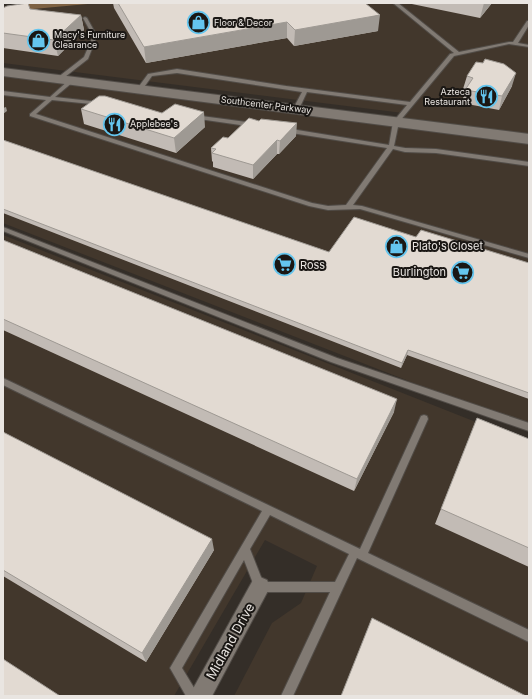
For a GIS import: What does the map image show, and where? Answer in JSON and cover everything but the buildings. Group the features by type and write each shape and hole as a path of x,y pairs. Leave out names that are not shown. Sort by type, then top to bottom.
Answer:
{"main road":[{"name":"Southcenter Parkway","path":"3,72 529,139"}],"street":[{"name":"Midland Drive","path":"200,696 260,587"}],"lane":[{"path":"395,3 457,53"},
{"path":"85,18 95,36 86,58 65,80 52,98 32,115 311,205 328,208 360,207 529,256"},
{"path":"515,43 529,22"},
{"path":"348,207 391,147 396,122 452,55 515,43 529,46"},
{"path":"140,89 150,74 177,71 412,104"},
{"path":"296,109 306,90"},
{"path":"3,93 107,106"},
{"path":"186,116 257,125"},
{"path":"281,129 374,143 391,147 529,164"},
{"path":"3,229 334,360 529,427"},
{"path":"3,381 529,636"},
{"path":"287,696 338,587 358,553 424,419"},
{"path":"193,696 176,668 268,509"},
{"path":"245,548 260,587 338,587"}],"shaded area":[{"path":"27,3 99,3 12,11"},
{"path":"99,3 529,3 529,428 3,223 3,72 396,122 403,113 3,63 3,5 12,11"},
{"path":"3,235 529,443 529,696 234,696 272,623 301,603 317,566 265,540 174,696 3,696"}],"place":[{"name":"Floor & Decor","path":"198,23"},
{"name":"Macy's Furniture Clearance","path":"39,40"},
{"name":"Azteca Restaurant","path":"486,97"},
{"name":"Applebee's","path":"114,124"},
{"name":"Plato's Closet","path":"396,246"},
{"name":"Ross","path":"285,265"},
{"name":"Burlington","path":"462,272"}]}
